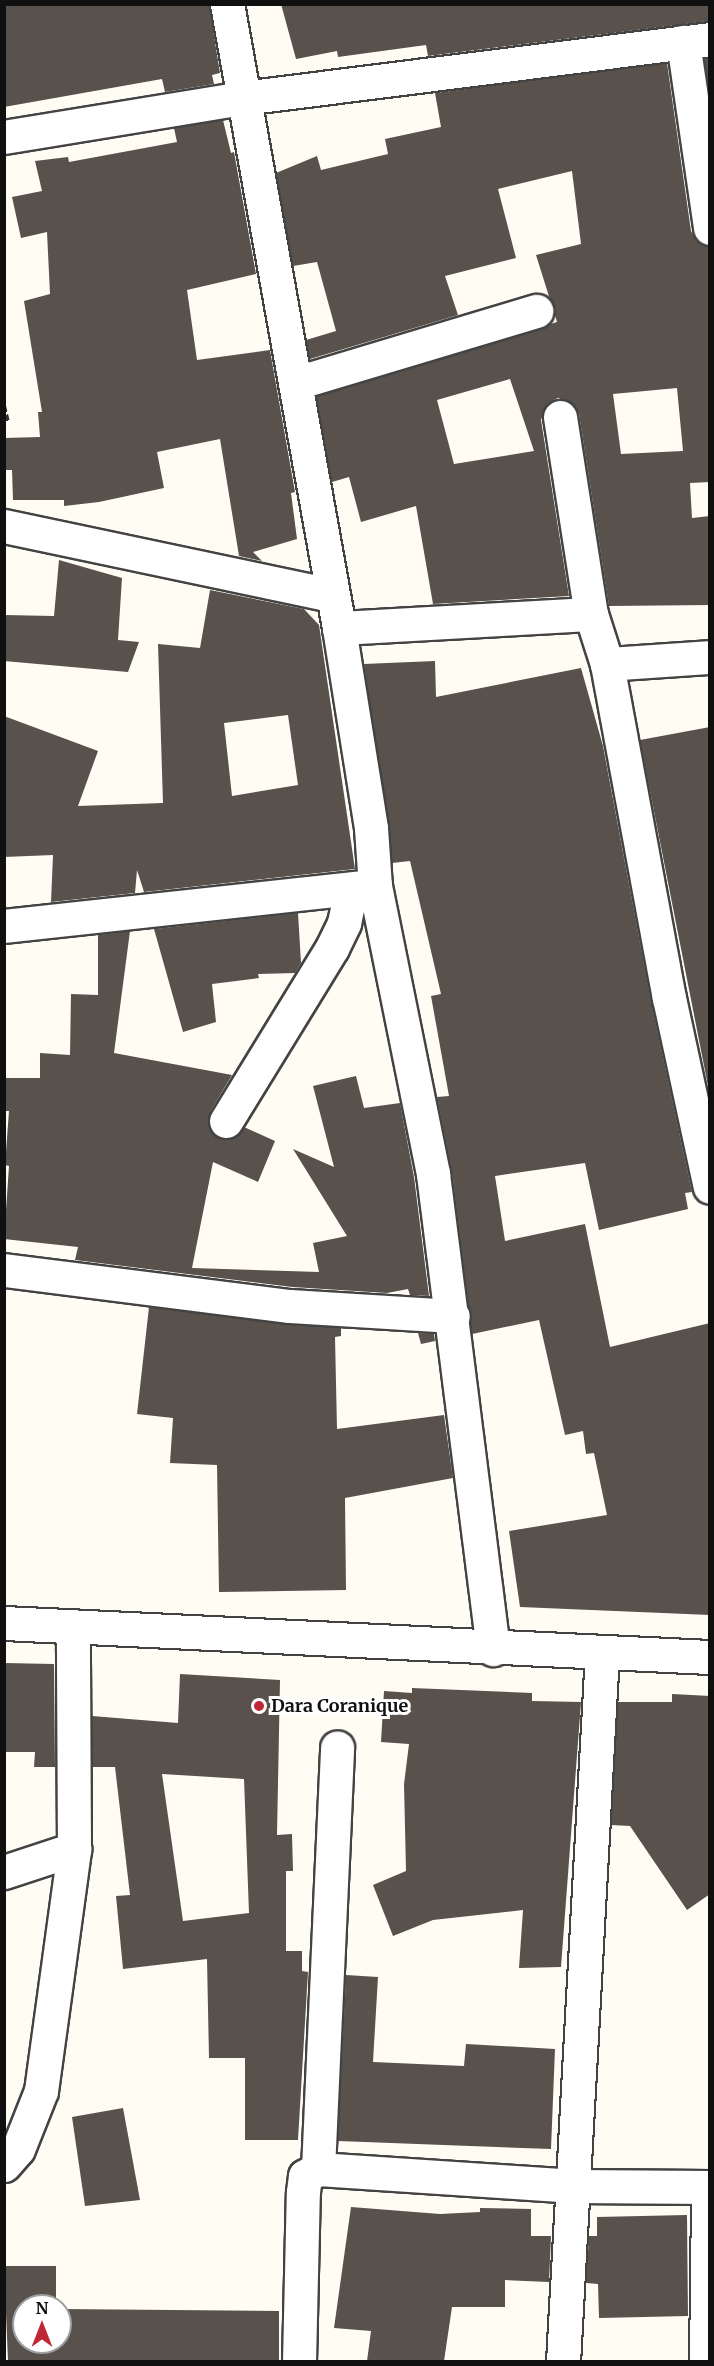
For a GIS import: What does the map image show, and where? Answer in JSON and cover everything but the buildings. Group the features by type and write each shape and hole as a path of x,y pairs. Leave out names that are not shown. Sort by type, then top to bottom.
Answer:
{"street":[{"path":"227,4 296,382 331,595 339,628 371,828 363,888 433,1174 494,1649"},
{"path":"4,137 243,98 696,41 710,228"},
{"path":"296,382 536,311"},
{"path":"560,417 591,614 607,664 669,998 710,1187"},
{"path":"4,526 331,595"},
{"path":"339,628 591,614"},
{"path":"607,664 710,657"},
{"path":"4,926 363,888"},
{"path":"226,1121 332,948 363,888"},
{"path":"4,1270 290,1306 453,1316"},
{"path":"4,1623 494,1649 710,1657"},
{"path":"4,2165 18,2149 41,2091 74,1849 73,1626"},
{"path":"563,2361 602,1654"},
{"path":"318,2169 337,1747"},
{"path":"4,1872 74,1849"},
{"path":"299,2361 303,2192 306,2176 318,2169 571,2186 709,2187 706,2361"}],"path":[{"path":"4,406 8,422"}],"place":[{"name":"Dara Coranique","path":"259,1706"}]}
